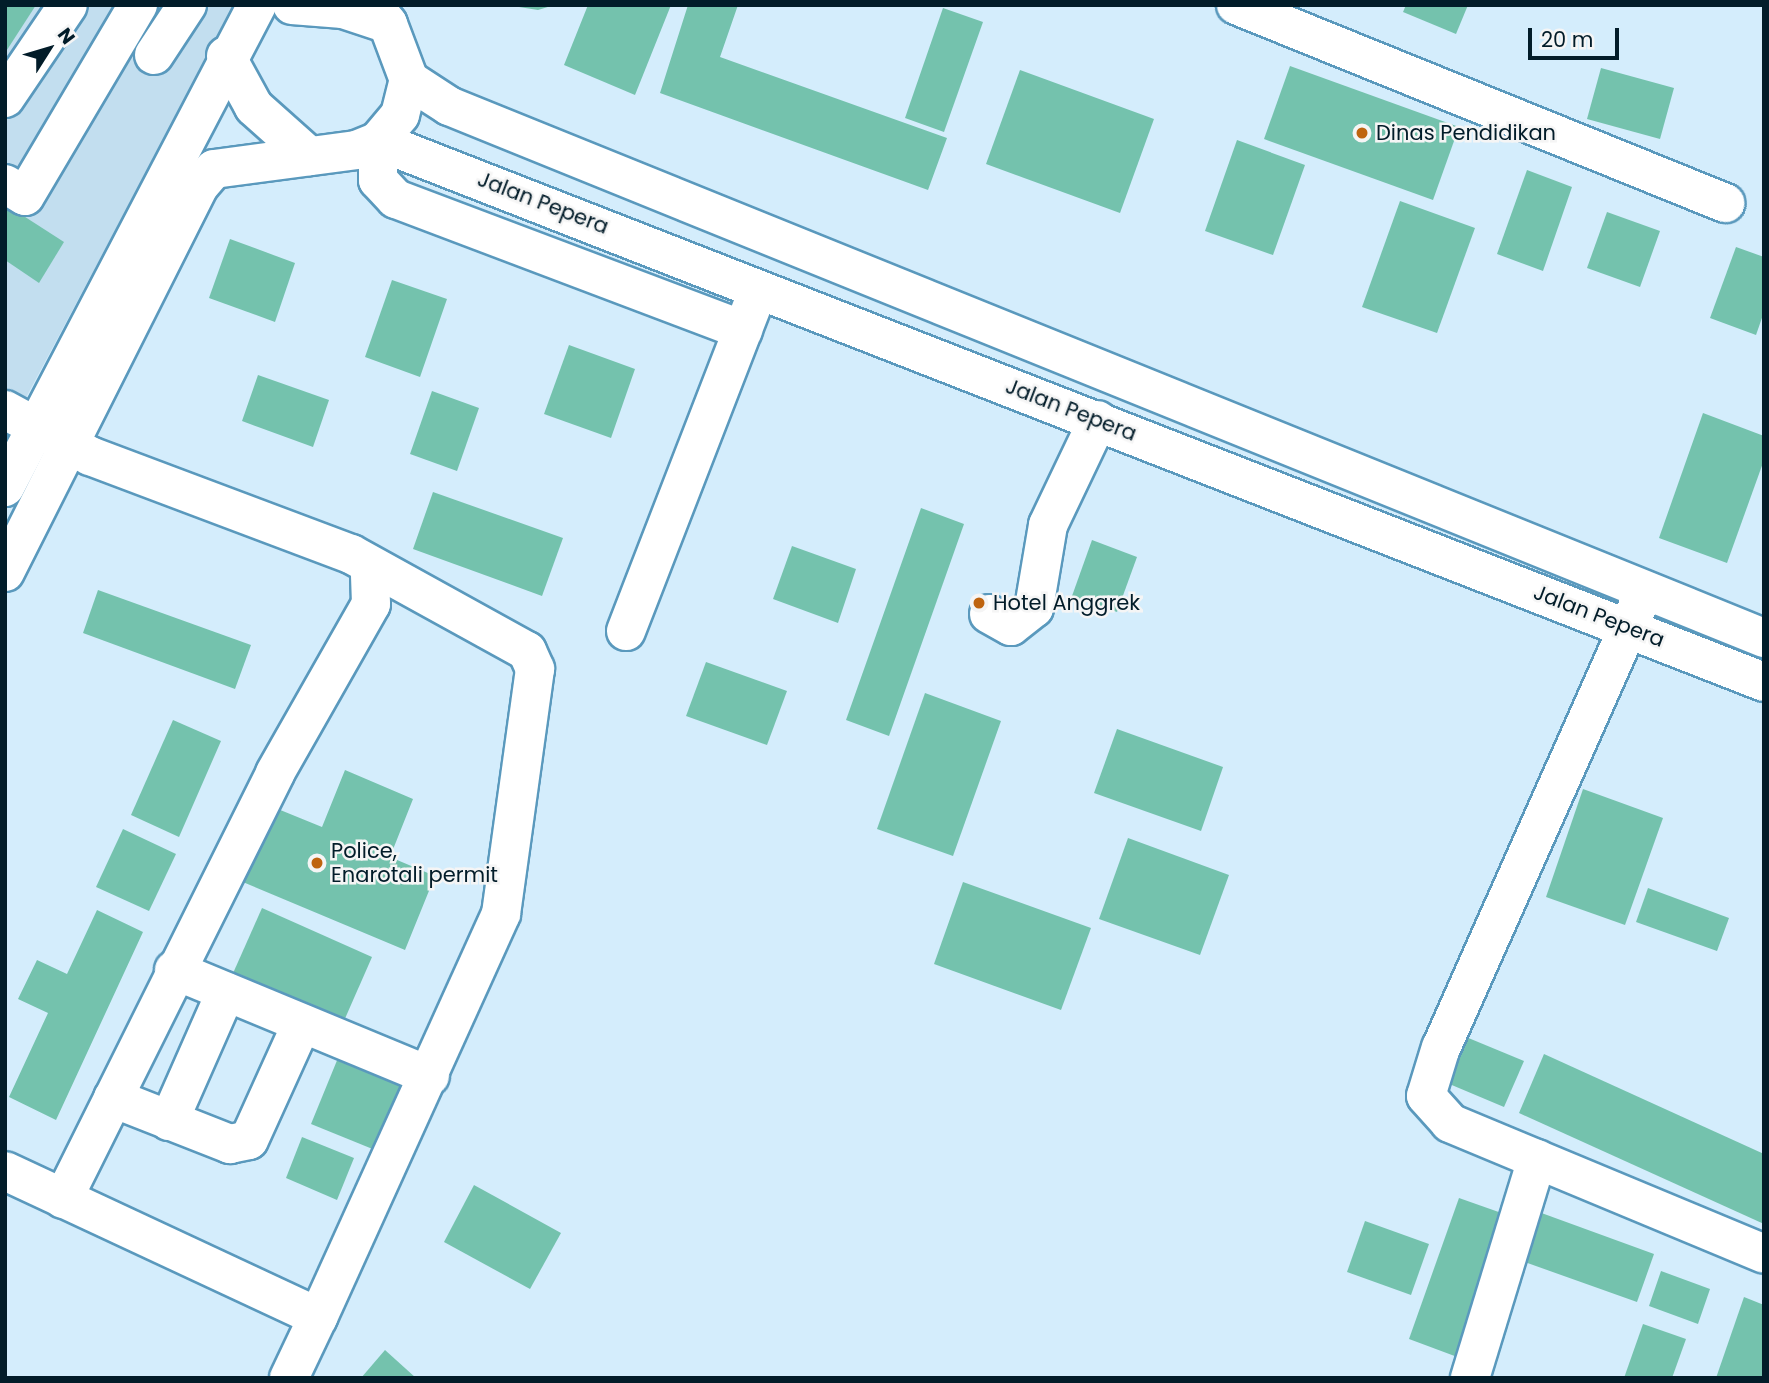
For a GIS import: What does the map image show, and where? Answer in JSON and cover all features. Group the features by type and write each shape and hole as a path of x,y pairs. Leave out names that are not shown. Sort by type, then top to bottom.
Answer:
{"main road":[{"path":"5,98 68,5"},
{"path":"5,184 25,195 138,5"},
{"path":"154,55 187,5"},
{"path":"1236,5 1725,203"},
{"path":"5,486 34,427 226,56 273,6 343,9 381,15 409,80 400,115 378,141 338,155 309,156 214,169 200,185 34,427 5,572"},
{"path":"226,56 254,107 309,156"},
{"name":"Jalan Pepera","path":"409,80 449,106 1644,592 1764,638"},
{"path":"378,141 378,180 396,199 743,330"},
{"name":"Jalan Pepera","path":"378,141 759,287 1764,682"},
{"path":"861,328 881,283"},
{"path":"626,631 759,287"},
{"path":"989,614 1011,626 1034,608 1048,526 1098,420"},
{"path":"34,427 351,554 370,569 527,651 535,669 515,777 501,914 430,1076 289,1378"},
{"path":"63,1199 174,970 370,604 370,569"},
{"path":"1644,592 1427,1085 1440,1118 1764,1254"},
{"path":"174,970 430,1076"},
{"path":"169,1121 226,992"},
{"path":"113,1098 230,1144 249,1140 302,1023"},
{"path":"1470,1378 1537,1159"},
{"path":"5,1171 318,1317"}],"shaded area":[{"path":"5,5 235,5 5,437"}],"building":[{"path":"5,5 36,5 5,53"},
{"path":"507,5 551,5 551,6 538,10"},
{"path":"588,5 671,5 635,95 564,65"},
{"path":"688,5 738,5 720,57 947,138 928,190 660,93"},
{"path":"1406,5 1468,5 1456,34 1403,12"},
{"path":"943,8 983,22 944,132 905,118"},
{"name":"Dinas Pendidikan","path":"1290,66 1459,127 1433,200 1264,139"},
{"path":"1601,68 1674,88 1660,139 1587,119"},
{"path":"1020,70 1154,119 1120,213 986,164"},
{"path":"1237,140 1305,165 1273,255 1205,231"},
{"path":"1527,170 1572,187 1543,271 1497,254"},
{"path":"1400,201 1475,228 1437,333 1362,307"},
{"path":"5,204 64,242 39,283 5,260"},
{"path":"1607,212 1660,231 1640,287 1587,268"},
{"path":"230,239 295,263 275,322 209,298"},
{"path":"1736,247 1764,257 1764,312 1756,335 1710,318"},
{"path":"392,280 447,299 420,377 365,357"},
{"path":"569,345 635,369 611,438 544,414"},
{"path":"258,375 329,400 313,447 242,421"},
{"path":"432,391 479,408 457,471 410,454"},
{"path":"1703,413 1764,436 1764,460 1727,563 1659,538"},
{"path":"433,492 563,538 542,596 413,549"},
{"path":"921,508 964,524 889,736 846,720"},
{"path":"1092,540 1137,557 1117,612 1072,596"},
{"path":"792,546 856,569 838,623 773,599"},
{"path":"98,590 251,645 235,689 83,633"},
{"path":"706,662 787,691 767,745 686,716"},
{"path":"925,693 1001,721 953,856 877,829"},
{"path":"173,720 221,741 179,837 131,815"},
{"path":"1117,729 1223,767 1201,831 1094,793"},
{"path":"345,770 413,799 390,857 435,876 405,950 238,880 268,805 322,827"},
{"path":"1583,789 1663,818 1625,925 1546,897"},
{"path":"123,829 176,854 149,911 96,887"},
{"path":"1128,838 1229,875 1200,955 1099,919"},
{"path":"963,882 1091,928 1061,1010 934,964"},
{"path":"1648,888 1729,918 1717,951 1636,922"},
{"path":"262,908 372,957 340,1030 230,980"},
{"path":"97,910 143,932 56,1120 9,1097 48,1013 18,999 37,960 67,974"},
{"path":"1466,1037 1524,1061 1504,1107 1447,1083"},
{"path":"1544,1054 1764,1154 1764,1224 1519,1113"},
{"path":"338,1058 401,1084 375,1150 311,1124"},
{"path":"302,1137 354,1158 337,1200 286,1178"},
{"path":"474,1185 561,1233 530,1289 444,1242"},
{"path":"1459,1198 1510,1216 1460,1358 1409,1339"},
{"path":"1536,1211 1654,1254 1637,1302 1519,1260"},
{"path":"1365,1221 1429,1244 1411,1295 1347,1272"},
{"path":"1661,1271 1710,1289 1698,1324 1649,1306"},
{"path":"1744,1297 1764,1305 1764,1378 1716,1378"},
{"path":"1643,1324 1686,1339 1672,1378 1624,1378"},
{"path":"385,1350 416,1378 361,1378"}],"place":[{"name":"Dinas Pendidikan","path":"1362,133"},
{"name":"Hotel Anggrek","path":"979,603"},
{"name":"Police, Enarotali permit","path":"317,863"}]}
